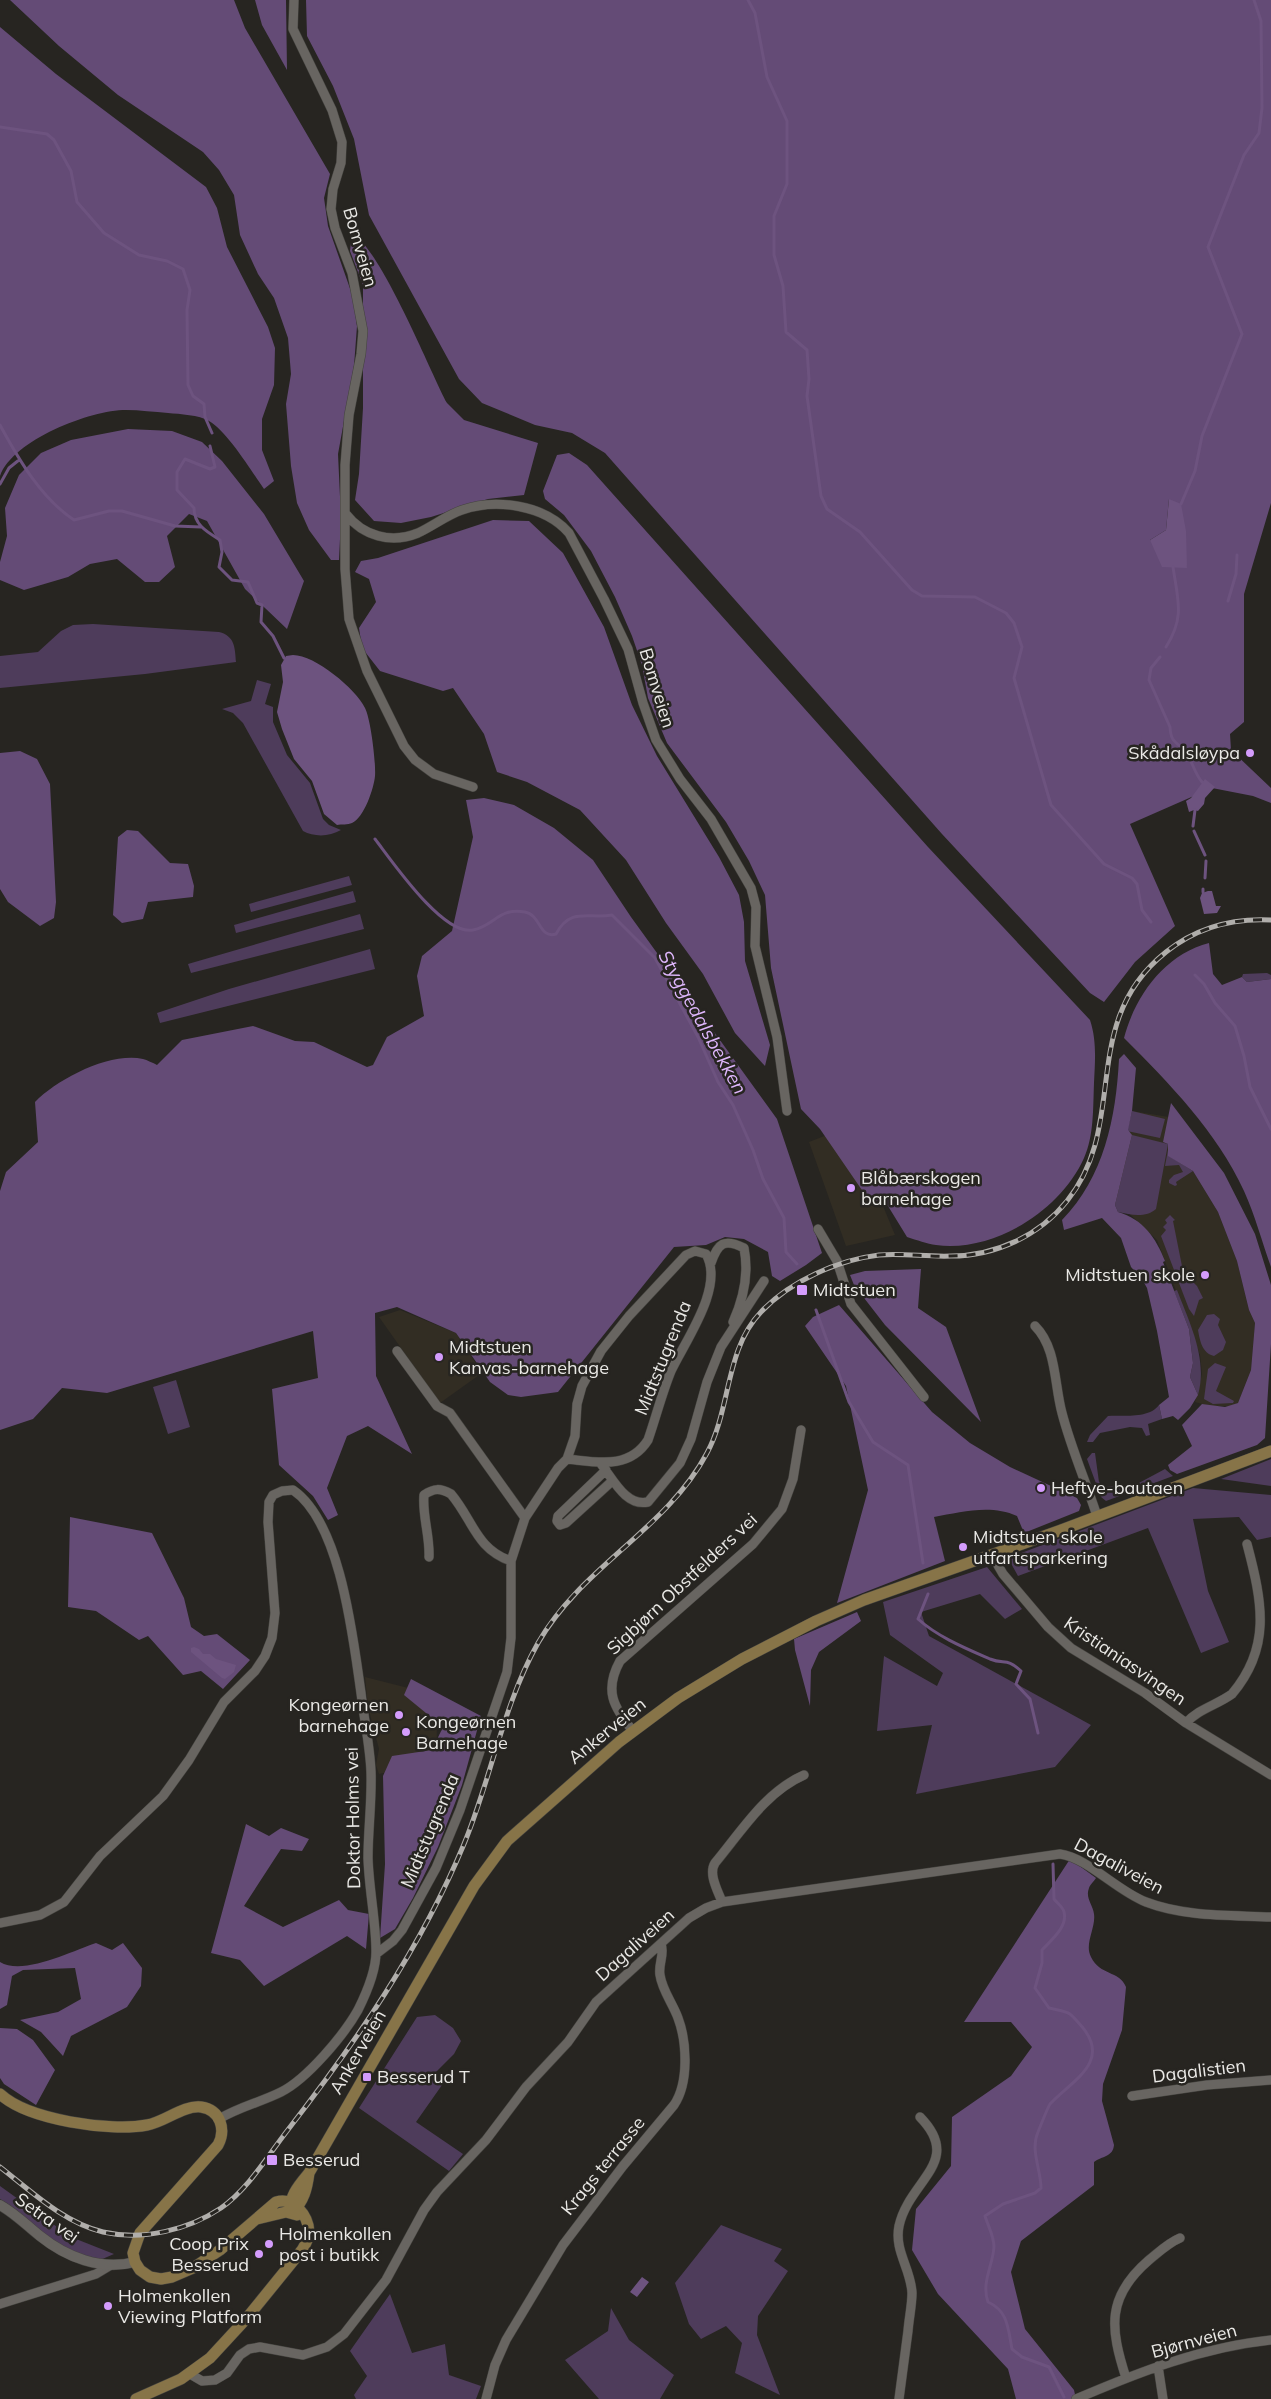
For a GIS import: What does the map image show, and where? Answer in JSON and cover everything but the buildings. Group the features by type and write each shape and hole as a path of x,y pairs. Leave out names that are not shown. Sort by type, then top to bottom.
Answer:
{"main road":[{"name":"Ankerveien","path":"293,2207 307,2188 309,2173 470,1892 490,1862 528,1821 633,1731 708,1678 795,1631 864,1600 992,1555 1271,1451"},
{"path":"0,2094 23,2108 94,2126 147,2125 196,2107 208,2109 219,2119 222,2134 218,2145 140,2233 134,2246 134,2262 140,2270 150,2277 172,2277 193,2268 220,2250 257,2219 293,2207 304,2219 308,2227 308,2236 296,2259 226,2343 190,2374 136,2399"}],"street":[{"name":"Bomveien","path":"294,0 293,29 332,110 342,142 341,163 332,190 330,210 352,273 362,326 362,354 350,406 346,443 346,594 349,619 367,671 404,746 415,760 434,774 473,786"},
{"name":"Bomveien","path":"346,514 362,530 383,537 398,538 418,532 461,510 484,506 511,506 548,515 562,525 568,533 604,599 628,649 648,721 656,740 680,779 711,819 751,888 756,908 755,946 777,1038 787,1111"},
{"path":"818,1229 837,1261 851,1304 924,1397"},
{"name":"Midtstugrenda","path":"567,1459 604,1467 630,1501 641,1504 648,1502 680,1463 687,1447 707,1382 742,1302 746,1259 744,1248 734,1243 723,1243 716,1249 711,1263 709,1288 692,1332 667,1382 648,1440 636,1454 604,1467 558,1516 557,1521 560,1525 566,1523 610,1483"},
{"name":"Midtstugrenda","path":"376,1954 402,1930 436,1868 460,1810 508,1672 512,1638 511,1561 525,1518 558,1468 567,1459 575,1436 577,1404 582,1386 601,1351 629,1316 686,1255 695,1251 700,1252 706,1254 711,1263"},
{"name":"Midtstugrenda","path":"721,1347 764,1281"},
{"path":"1035,1326 1044,1334 1049,1348 1062,1414 1097,1516"},
{"path":"397,1351 437,1406 450,1413 525,1518"},
{"name":"Sigbjørn Obstfelders vei","path":"633,1731 618,1712 612,1694 612,1676 620,1661 753,1544 777,1516 794,1478 801,1430"},
{"name":"Doktor Holms vei","path":"0,1923 40,1915 64,1902 100,1856 163,1796 189,1760 224,1702 254,1671 265,1656 272,1638 275,1613 268,1522 269,1502 273,1495 289,1489 303,1498 326,1534 336,1563 348,1612 371,1772 368,1859 376,1954 372,1974 358,2009 348,2024 313,2065 284,2091 236,2109 219,2119"},
{"path":"429,1557 428,1529 423,1502 424,1495 433,1489 438,1489 451,1494 456,1499 483,1544 498,1557 511,1561"},
{"path":"1247,1544 1265,1607 1269,1640"},
{"name":"Kristianiasvingen","path":"992,1555 1003,1574 1062,1641 1145,1693 1186,1723 1271,1775"},
{"name":"Kristianiasvingen","path":"1186,1723 1192,1717 1242,1686 1265,1656"},
{"path":"722,1902 712,1874 712,1868 715,1863 770,1798 787,1784 804,1775"},
{"name":"Dagaliveien","path":"190,2374 202,2381 215,2380 227,2373 240,2355 249,2349 260,2347 295,2355 310,2354 327,2347 344,2334 386,2280 424,2210 437,2192 486,2140 526,2087 568,2042 596,2002 698,1912 722,1902 1060,1854 1081,1862 1133,1896 1161,1907 1182,1912 1271,1918"},
{"name":"Krags terrasse","path":"486,2399 495,2365 506,2340 563,2245 680,2095 684,2068 682,2036 678,2017 660,1975 662,1950 660,1944"},
{"name":"Dagalistien","path":"1132,2096 1207,2085 1271,2080"},
{"path":"899,2399 912,2294 899,2252 898,2229 908,2200 932,2166 937,2157 938,2149 935,2135 920,2116"},
{"name":"Setra vei","path":"0,2205 16,2214 40,2236 67,2254 88,2262 110,2265 134,2262"},
{"path":"1126,2378 1116,2333 1117,2300 1137,2270 1164,2248 1180,2238"},
{"path":"0,2304 96,2274 110,2265"},
{"name":"Bjørnveien","path":"1076,2399 1158,2366 1204,2353 1271,2340"},
{"path":"1158,2366 1163,2399"}],"shaded area":[{"path":"10,0 234,0 245,28 330,174 324,198 328,226 353,297 357,326 354,366 338,454 341,518 339,560 331,560 309,530 297,503 291,466 286,404 291,374 288,338 274,298 258,274 240,235 234,195 219,170 203,152 118,95 59,46"},
{"path":"255,0 286,0 287,70 262,25"},
{"path":"306,0 1271,0 1271,503 1244,594 1244,722 1230,734 1231,750 1271,788 1271,803 1253,796 1212,788 1130,824 1175,926 1135,962 1104,1002 1090,993 942,834 605,453 572,433 535,425 482,403 459,379 369,215 354,139 333,86 307,36","holes":["1169,499 1187,568 1150,540 1166,530"]},
{"path":"0,27 56,74 206,187 217,208 227,247 268,327 275,348 274,385 262,419 262,450 274,481 264,489 231,442 209,421 189,415 136,410 111,411 93,415 54,430 20,450 8,463 0,476"},
{"path":"352,234 363,244 376,261 390,285 447,403 464,420 538,443 524,495 488,499 431,517 401,523 374,521 355,500 359,474 363,408 363,285 350,251"},
{"path":"128,429 172,431 202,442 222,461 264,514 304,581 287,629 245,589 207,521 189,514 167,536 175,567 159,582 145,582 117,559 90,564 68,577 24,590 0,580 0,562 7,536 5,508 19,475 41,453 71,440"},
{"path":"569,453 587,465 928,847 1090,1020 1095,1043 1095,1059 1090,1141 1084,1158 1073,1177 1059,1195 1023,1224 1002,1235 958,1246 926,1243 907,1237 888,1206 866,1196 820,1129 801,1109 771,968 765,895 749,861 726,822 667,743 648,698 642,665 632,636 615,597 591,551 564,515 545,499 543,491 557,455"},
{"path":"1169,499 1181,504 1186,531 1187,568 1162,567 1150,540 1166,530"},
{"path":"493,520 529,521 563,553 604,627 632,705 657,756 719,857 739,895 744,922 745,961 770,1045 765,1066 735,1033 703,974 666,923 626,860 580,810 527,782 497,772 484,734 453,688 443,691 380,671 362,648 359,628 376,602 369,579 355,572 361,561 378,558"},
{"path":"93,624 219,632 228,636 233,643 236,662 145,674 0,688 0,656 38,652 61,631 73,625"},
{"path":"286,656 302,656 334,674 353,692 365,708 374,752 374,781 361,815 350,824 337,825 324,814 312,781 294,759 282,729 277,712 283,682 281,665"},
{"path":"257,680 271,684 265,704 273,707 273,722 287,755 310,783 323,819 329,825 341,830 332,834 322,835 303,831 243,723 233,713 222,709 251,701"},
{"path":"20,751 37,759 50,784 56,902 54,918 40,926 8,902 0,889 0,753"},
{"path":"1205,779 1215,787 1205,798 1204,804 1198,811 1189,812 1186,801 1191,798"},
{"path":"484,798 514,805 554,828 593,860 631,917 777,1119 822,1253 780,1281 772,1276 768,1252 744,1239 725,1237 706,1245 674,1247 558,1392 521,1397 508,1395 490,1382 456,1333 397,1307 375,1313 376,1376 412,1454 368,1426 347,1436 327,1488 338,1515 328,1520 313,1496 279,1465 272,1389 318,1378 313,1331 107,1393 62,1388 33,1419 0,1430 0,1191 6,1172 38,1142 35,1102 70,1076 100,1063 130,1058 143,1059 157,1065 182,1040 253,1026 295,1041 314,1042 367,1067 373,1065 387,1037 424,1016 417,976 422,956 452,931 473,837 466,800"},
{"path":"127,830 138,831 170,863 188,864 194,886 193,897 148,902 143,919 122,923 113,915 118,837"},
{"path":"349,876 352,885 251,912 249,904"},
{"path":"353,891 356,902 236,933 234,925"},
{"path":"1212,891 1216,906 1221,906 1217,913 1204,914 1200,898 1202,893"},
{"path":"360,914 364,929 191,973 188,964"},
{"path":"1209,943 1213,974 1222,985 1242,977 1247,982 1271,979 1271,1267 1248,1200 1233,1169 1191,1109 1124,1038 1136,1007 1154,979 1179,957"},
{"path":"370,949 375,969 160,1023 157,1013 229,989"},
{"path":"1267,973 1271,975 1271,979 1247,982 1242,977 1243,974"},
{"path":"1124,1054 1136,1068 1132,1111 1128,1130 1132,1135 1115,1205 1118,1212 1135,1219 1153,1237 1165,1261 1163,1262 1189,1329 1193,1363 1190,1377 1198,1395 1190,1408 1178,1420 1173,1416 1162,1419 1159,1405 1169,1397 1157,1331 1147,1288 1131,1267 1121,1238 1102,1218 1064,1230 1062,1220 1088,1185 1098,1166 1111,1125 1119,1059"},
{"path":"1171,1103 1224,1173 1255,1234 1271,1285 1271,1344 1265,1438 1257,1445 1177,1474 1170,1470 1168,1465 1192,1446 1182,1425 1202,1404 1225,1407 1238,1403 1251,1370 1255,1323 1249,1310 1237,1261 1218,1212 1193,1171 1168,1156 1168,1144 1163,1142"},
{"name":"Midtstuen skole","path":"1132,1111 1169,1117 1163,1142 1168,1144 1169,1156 1193,1171 1218,1212 1237,1261 1249,1310 1255,1323 1251,1370 1238,1403 1232,1406 1210,1406 1195,1402 1202,1374 1200,1355 1157,1240 1115,1200"},
{"path":"1132,1111 1165,1119 1160,1138 1127,1131"},
{"name":"Blåbærskogen barnehage","path":"850,1126 895,1235 846,1246 809,1142"},
{"path":"1132,1135 1168,1144 1156,1209 1143,1215 1118,1212 1115,1205"},
{"path":"1168,1150 1169,1156 1193,1171 1176,1182 1177,1185 1175,1186 1169,1183 1169,1180 1174,1175 1183,1172 1179,1165 1165,1166"},
{"path":"1170,1215 1175,1220 1173,1221 1185,1281 1190,1279 1197,1286 1203,1298 1199,1300 1194,1316 1189,1309 1161,1236 1166,1230 1163,1227 1167,1223 1165,1220"},
{"path":"921,1269 918,1308 946,1327 981,1422 885,1325 854,1285 850,1275 865,1271"},
{"path":"1177,1290 1192,1329 1199,1355 1201,1382 1198,1395 1190,1377 1193,1363 1189,1329 1174,1291"},
{"path":"839,1305 932,1412 970,1443 1010,1467 1077,1498 1081,1505 1079,1511 1024,1533 1017,1516 997,1510 976,1510 934,1517 945,1561 837,1603 868,1490 846,1386 805,1326 813,1317"},
{"name":"Midtstuen Kanvas-barnehage","path":"400,1310 456,1333 482,1373 440,1403 379,1317"},
{"path":"1214,1314 1220,1319 1218,1325 1226,1342 1223,1350 1214,1356 1204,1349 1198,1330 1207,1315"},
{"path":"1215,1363 1226,1367 1216,1391 1234,1401 1233,1403 1213,1404 1204,1399 1208,1369"},
{"path":"176,1380 190,1427 168,1434 153,1387"},
{"path":"1159,1405 1162,1419 1148,1424 1150,1435 1146,1436 1142,1428 1130,1427 1100,1433 1093,1442 1087,1442 1090,1435 1108,1416 1142,1414 1155,1409"},
{"path":"1092,1453 1095,1453 1099,1482 1105,1487 1137,1484 1165,1469 1173,1476 1106,1501 1101,1497 1087,1459"},
{"path":"1271,1459 1271,1486 1221,1479"},
{"path":"1193,1488 1271,1495 1271,1537 1257,1540 1239,1517 1193,1519 1208,1591 1229,1642 1201,1653 1148,1528 1018,1576 1008,1558"},
{"path":"70,1517 152,1533 184,1598 191,1627 204,1636 217,1634 250,1660 223,1689 201,1671 183,1675 148,1636 139,1640 96,1611 68,1607"},
{"path":"987,1567 1022,1609 1005,1619 980,1594 921,1612 929,1636 1091,1725 1055,1767 916,1794 932,1725 877,1731 884,1656 937,1686 943,1673 890,1635 883,1602"},
{"path":"857,1612 861,1621 819,1652 811,1670 810,1706 795,1650 794,1639"},
{"path":"194,1647 203,1654 210,1654 216,1659 236,1665 234,1672 225,1679 222,1678 191,1652 191,1648"},
{"name":"Kongeørnen Barnehage","path":"365,1677 436,1695 437,1741 426,1763 379,1774 376,1765 379,1749 368,1707"},
{"path":"411,1679 481,1716 462,1785 438,1847 413,1898 395,1929 380,1938 385,1864 383,1776 392,1756 432,1750 443,1727 404,1695"},
{"path":"246,1824 269,1836 281,1828 309,1839 302,1851 281,1849 244,1906 283,1927 339,1900 348,1910 369,1914 366,1949 347,1936 264,1986 240,1960 211,1953"},
{"path":"1070,1859 1096,1878 1088,1892 1094,1914 1089,1941 1091,1957 1099,1967 1119,1978 1126,1987 1122,2030 1103,2084 1102,2101 1114,2145 1112,2152 1094,2162 1094,2185 1021,2241 1011,2272 1025,2329 1074,2390 1076,2399 1016,2399 1008,2369 938,2294 912,2250 916,2209 951,2166 952,2117 1011,2076 1032,2047 1011,2022 964,2022"},
{"path":"96,1943 112,1950 123,1943 142,1968 141,1986 127,2007 71,2036 63,2056 41,2032 20,2020 58,2012 81,1999 75,1968 23,1970 12,1976 7,2005 0,2009 0,1962 10,1966 34,1964 48,1961"},
{"path":"435,2015 453,2028 461,2041 454,2054 433,2075 442,2085 416,2122 463,2154 449,2171 359,2108 417,2017"},
{"path":"0,2028 17,2029 33,2040 55,2070 36,2105 4,2084 0,2078"},
{"path":"0,2186 71,2237 114,2254 100,2260 67,2249 0,2199"},
{"path":"721,2225 782,2249 774,2261 788,2271 758,2316 757,2335 780,2395 735,2373 742,2343 726,2326 701,2339 689,2324 675,2283"},
{"path":"642,2277 649,2282 637,2297 630,2292"},
{"path":"390,2294 412,2353 445,2344 449,2375 481,2386 476,2399 356,2399 354,2395 367,2376 350,2351"},
{"path":"611,2308 629,2340 674,2375 660,2399 599,2399 565,2360 608,2331"}],"waterway":[{"path":"748,0 755,13 767,77 787,121 787,184 774,216 774,255 783,286 786,332 807,350 809,379 807,396 821,496 827,509 860,532 912,590 922,596 975,597 1006,613 1014,623 1022,647 1014,678 1051,805 1104,864 1132,878 1137,884 1142,910 1151,922"},
{"path":"1181,504 1195,471 1202,436 1242,334 1208,247 1244,155 1259,133 1262,108 1261,21 1254,0"},
{"name":"Styggedalsbekken","path":"0,127 47,134 54,140 71,171 77,202 104,233 139,255 167,261 183,269 190,290 187,310 188,385 193,396 204,404 205,417 212,433"},
{"path":"0,425 23,465 41,490 74,520 109,511 122,511 175,526 201,527"},
{"name":"Styggedalsbekken","path":"210,446 215,467 210,469 185,459 177,472 177,490 194,508 196,519 202,527 220,540 222,552 219,567 232,580 248,582 257,603 262,605 261,622 273,636 284,658"},
{"path":"0,484 9,468 19,460"},
{"path":"1228,601 1236,574 1237,555"},
{"path":"1166,647 1176,627 1178,617 1178,599 1173,567"},
{"path":"1160,657 1151,668 1149,680 1170,727 1172,738 1187,754 1202,782"},
{"path":"1193,826 1195,810"},
{"path":"1194,831 1205,855"},
{"name":"Styggedalsbekken","path":"375,839 433,910 461,929 473,930 480,928 503,914 516,911 530,914 543,930 550,935 556,934 567,920 574,917 612,915 655,958 698,1037 718,1082 733,1105 753,1150 763,1179 784,1218 786,1252 797,1264"},
{"path":"1205,878 1206,861"},
{"path":"1195,975 1204,984 1215,1003 1235,1026 1244,1056 1250,1087 1271,1129"},
{"name":"Styggedalsbekken","path":"816,1310 849,1402 873,1442 908,1465 923,1563"},
{"name":"Styggedalsbekken","path":"928,1594 918,1619 952,1642 995,1661 1012,1664 1021,1671 1016,1684 1030,1699 1038,1733"},
{"name":"Styggedalsbekken","path":"1053,1864 1054,1899 1062,1908 1065,1918 1058,1933 1042,1950 1042,1963 1035,1988 1049,2008 1069,2013 1074,2018 1090,2040 1093,2051 1085,2070 1050,2104 1038,2132 1035,2153 1041,2188 1035,2193 1003,2204 985,2216 994,2243 986,2295 988,2302 1000,2310 1006,2321 1012,2349 1022,2357 1049,2367 1064,2397"}],"railway":[{"path":"0,2167 61,2214 89,2228 118,2234 149,2234 180,2228 208,2216 240,2192 362,2029 428,1920 464,1844 515,1691 538,1643 556,1616 577,1592 669,1504 690,1480 707,1453 721,1418 734,1361 749,1327 761,1312 800,1282 831,1267 847,1262 879,1255 967,1255 1000,1248 1030,1234 1056,1213 1067,1201 1086,1171 1097,1139 1112,1041 1122,1010 1139,980 1166,952 1202,931 1229,923 1271,920"}],"place":[{"name":"Skådalsløypa","path":"1250,753"},
{"name":"Blåbærskogen barnehage","path":"851,1188"},
{"name":"Midtstuen skole","path":"1205,1275"},
{"name":"Midtstuen","path":"802,1290"},
{"name":"Midtstuen Kanvas-barnehage","path":"439,1357"},
{"name":"Heftye-bautaen","path":"1041,1488"},
{"name":"Midtstuen skole utfartsparkering","path":"963,1547"},
{"name":"Kongeørnen barnehage","path":"399,1715"},
{"name":"Kongeørnen Barnehage","path":"406,1732"},
{"name":"Besserud T","path":"367,2077"},
{"name":"Besserud","path":"272,2160"},
{"name":"Holmenkollen post i butikk","path":"269,2244"},
{"name":"Coop Prix Besserud","path":"259,2254"},
{"name":"Holmenkollen Viewing Platform","path":"108,2306"}]}
